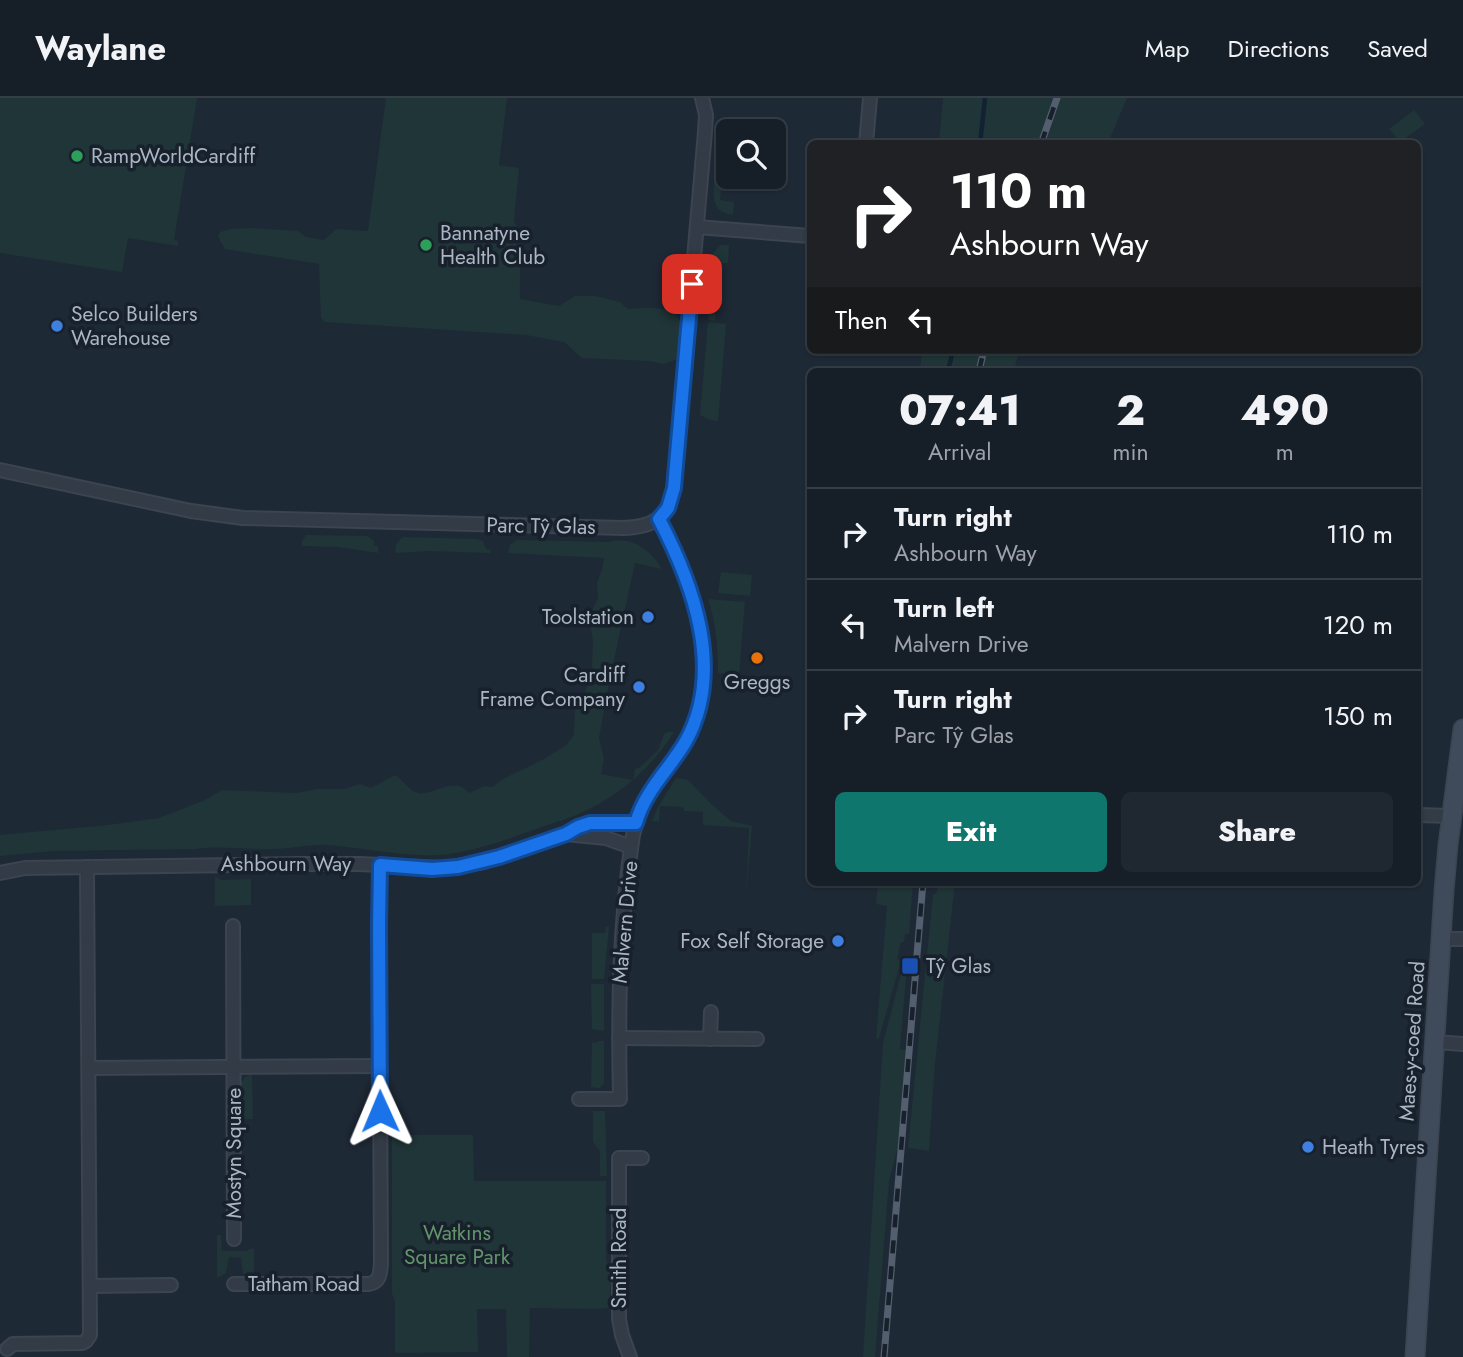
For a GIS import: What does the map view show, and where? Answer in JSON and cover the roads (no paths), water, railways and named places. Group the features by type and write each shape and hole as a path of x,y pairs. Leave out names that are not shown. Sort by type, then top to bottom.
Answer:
{"street":[{"path":"659,519 668,508 674,488 706,115 702,98"},
{"path":"866,140 870,98"},
{"path":"697,227 807,236"},
{"name":"Parc Tŷ Glas","path":"0,470 191,511 243,518 623,528 640,527 659,519"},
{"name":"Malvern Drive","path":"579,1099 620,1099 620,965 631,847 636,823 649,792 686,740 698,708 704,676 703,646 694,605 680,563 659,519"},
{"name":"Maes-y-coed Road","path":"1415,1357 1444,891 1463,729"},
{"path":"1421,815 1451,816"},
{"name":"Ashbourn Way","path":"0,873 25,869 239,864 380,865 432,869 471,865 566,834 590,823 636,823"},
{"name":"Ashbourn Way","path":"566,834 606,838 631,847"},
{"name":"Tatham Road","path":"233,1284 369,1284 379,1279 380,865"},
{"path":"8,1349 13,1344 82,1343 90,1335 87,867"},
{"name":"Mostyn Square","path":"233,926 234,1239"},
{"path":"1442,939 1463,939"},
{"path":"710,1039 711,1012"},
{"path":"619,1038 757,1039"},
{"path":"1435,1042 1463,1044"},
{"name":"Mostyn Square","path":"89,1068 380,1066"},
{"name":"Smith Road","path":"630,1357 619,1319 619,1158 642,1158"},
{"path":"90,1286 171,1285"}],"waterway":[{"path":"980,140 985,98"},
{"path":"949,368 952,354"}],"railway":[{"path":"1042,140 1057,98"},
{"path":"980,368 983,354"},
{"path":"884,1357 923,886"}],"place":[{"name":"RampWorldCardiff","path":"77,156"},
{"name":"Bannatyne Health Club","path":"426,245"},
{"name":"Selco Builders Warehouse","path":"57,326"},
{"name":"Toolstation","path":"648,617"},
{"name":"Greggs","path":"757,658"},
{"name":"Cardiff Frame Company","path":"639,687"},
{"name":"Fox Self Storage","path":"838,941"},
{"name":"Tŷ Glas","path":"910,966"},
{"name":"Heath Tyres","path":"1308,1147"}],"park label":[{"name":"Watkins Square Park","path":"457,1245"}]}
